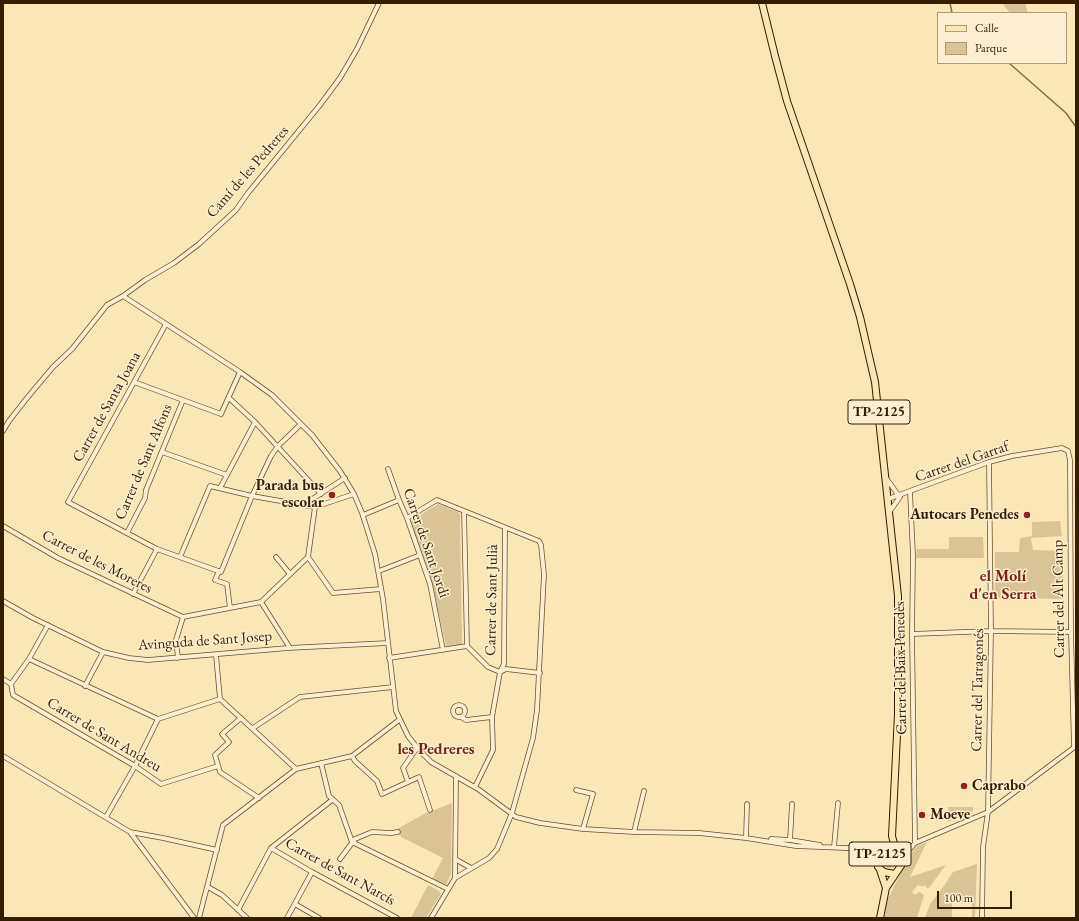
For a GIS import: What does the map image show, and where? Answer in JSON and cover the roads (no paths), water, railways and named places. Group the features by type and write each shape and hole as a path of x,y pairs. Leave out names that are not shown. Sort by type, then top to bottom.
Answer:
{"main road":[{"name":"TP-2125","path":"762,3 787,101 860,317 875,382 890,510 898,596 898,714 892,836 897,851 902,859 900,868 894,874 886,888 880,918"},
{"name":"TP-2125","path":"886,888 879,867 878,857 892,836"},
{"name":"TP-2125","path":"884,850 897,851"},
{"name":"TP-2125","path":"879,867 886,873 894,874"}],"street":[{"name":"Camí de les Pedreres","path":"3,431 27,398 53,367 72,349 107,305 174,263 199,244 236,210 340,78 357,49 379,3"},
{"path":"123,296 240,372 272,395 323,448 345,478 363,515 371,538 379,571 396,711 408,736 417,748 431,762 475,787 516,817 523,819 583,829 634,832 699,833 746,838 796,846 884,850"},
{"name":"Carrer de Santa Joana","path":"127,533 68,502 166,324"},
{"path":"134,382 222,414 240,372"},
{"path":"229,398 255,422 321,494"},
{"name":"Carrer de Sant Alfons","path":"127,533 145,498 146,490 183,400"},
{"path":"220,488 255,422"},
{"path":"230,608 227,584 215,580 271,456 278,446 301,424"},
{"name":"Carrer del Garraf","path":"888,499 989,462 1012,456 1062,448 1068,451"},
{"name":"Carrer del Alt Camp","path":"1068,451 1070,460 1071,632 1075,746"},
{"path":"162,452 227,475"},
{"name":"Carrer del Tarragonés","path":"982,918 983,847 988,812 991,631 989,462"},
{"name":"Carrer de Sant Jordi","path":"388,469 430,584 443,650"},
{"path":"303,505 345,478"},
{"path":"886,478 900,495 890,510"},
{"path":"180,557 210,486 252,496 315,507 354,494"},
{"name":"Carrer del Baix Penedès","path":"910,492 913,555 912,634 915,843"},
{"path":"363,515 399,500"},
{"path":"407,518 438,500 539,541 541,545 544,574 538,710 512,813 497,849 489,858 455,878 431,918"},
{"path":"178,658 176,640 183,617 261,602 308,557 315,507"},
{"path":"464,511 467,646 488,667 500,672 506,669 540,673"},
{"name":"Carrer de les Moreres","path":"3,526 58,558 183,617"},
{"name":"Carrer de Sant Julià","path":"475,787 493,750 492,717 500,672 504,664 505,528"},
{"path":"127,533 157,549 220,571"},
{"path":"133,594 157,549"},
{"path":"379,571 420,555"},
{"path":"276,557 290,574"},
{"path":"308,557 332,593 381,589"},
{"name":"Avinguda de Sant Josep","path":"3,601 33,618 103,652 129,658 148,660 290,648 388,643"},
{"path":"261,602 290,648"},
{"path":"3,679 11,684 29,659 48,625"},
{"path":"912,634 991,631 1071,632"},
{"path":"389,658 467,646"},
{"path":"85,686 103,652"},
{"path":"216,655 220,699 296,769"},
{"path":"29,659 158,719 220,699"},
{"name":"Carrer de Sant Andreu","path":"11,684 14,695 134,766 161,784 218,766"},
{"path":"253,728 300,697 393,687"},
{"path":"462,716 466,720 492,717"},
{"path":"242,718 222,734 229,742 215,755 220,772 259,798"},
{"path":"106,817 158,719"},
{"path":"199,918 223,825 296,769 352,756 399,720"},
{"path":"897,851 910,849 915,843 988,812 1075,746"},
{"path":"408,782 403,768 417,748"},
{"path":"3,756 130,832 194,918"},
{"path":"352,756 355,761 377,781 382,794 398,788 419,777 430,810"},
{"path":"321,763 328,796 339,805 352,842 448,889"},
{"path":"455,878 456,776"},
{"path":"576,790 593,794 583,829"},
{"path":"634,832 644,791"},
{"path":"238,910 272,848 332,800"},
{"path":"834,847 838,803"},
{"path":"746,838 747,804"},
{"path":"790,840 792,804"},
{"path":"130,832 217,850"},
{"path":"340,859 355,838 372,832 391,834 398,832"},
{"path":"746,838 790,840 834,847"},
{"name":"Carrer de Sant Narcís","path":"272,848 312,872 397,918"},
{"path":"857,848 873,856 879,867"},
{"path":"902,864 908,849"},
{"path":"455,859 471,868"},
{"path":"287,918 312,872"},
{"path":"208,887 222,895 247,918"},
{"path":"295,904 319,918"}],"waterway":[{"path":"950,3 952,12"},
{"path":"1010,64 1066,113 1076,127"}],"place":[{"name":"Parada bus escolar","path":"332,495"},
{"name":"Autocars Penedes","path":"1027,515"},
{"name":"Caprabo","path":"964,786"},
{"name":"Moeve","path":"922,815"}],"district":[{"name":"el Molí d'en Serra","path":"1003,586"},
{"name":"les Pedreres","path":"436,750"}]}
